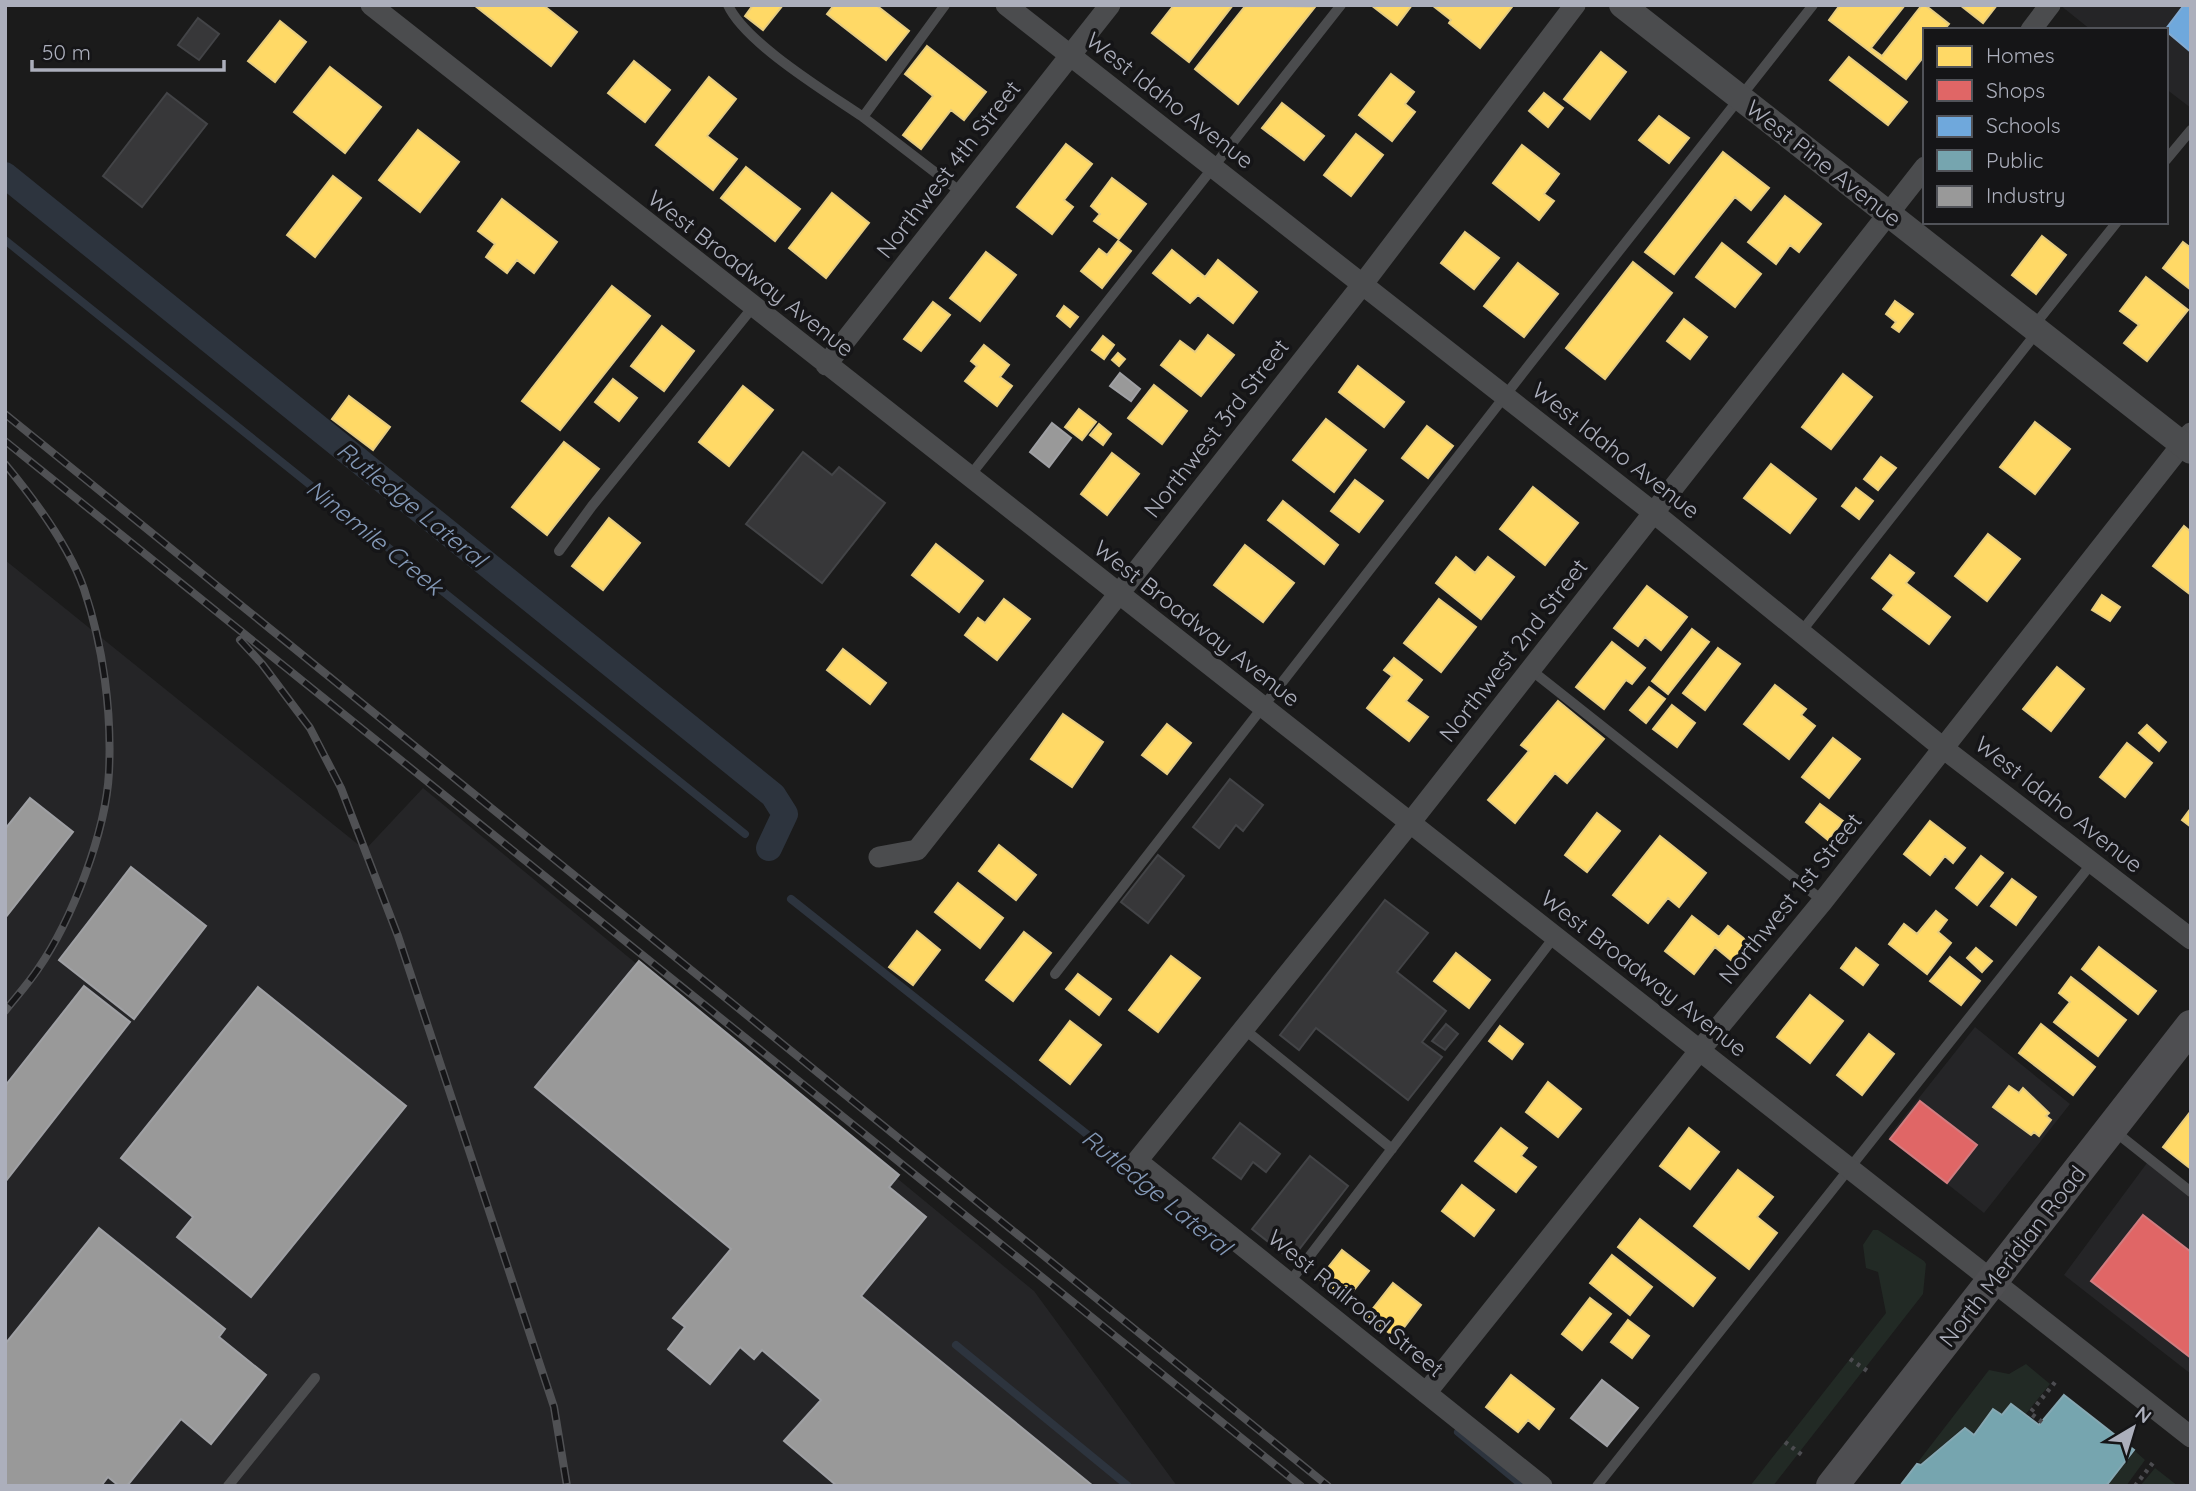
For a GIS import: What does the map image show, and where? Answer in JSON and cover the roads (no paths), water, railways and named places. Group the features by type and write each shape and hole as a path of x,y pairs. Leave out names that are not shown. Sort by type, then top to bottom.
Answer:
{"main road":[{"name":"North Meridian Road","path":"1832,1486 2191,1026"}],"street":[{"name":"West Broadway Avenue","path":"370,5 2191,1437"},
{"name":"West Idaho Avenue","path":"1006,5 1654,513 1943,748 2191,939"},
{"name":"Northwest 4th Street","path":"826,365 1110,5"},
{"name":"Northwest 3rd Street","path":"879,857 917,850 1362,285 1574,5"},
{"name":"West Pine Avenue","path":"1622,5 2035,329 2188,443"},
{"path":"2033,28 2050,5"},
{"name":"Northwest 2nd Street","path":"1137,1161 1410,823 1923,170"},
{"name":"Northwest 1st Street","path":"1426,1393 2188,443"},
{"name":"West Railroad Street","path":"1137,1161 1542,1486"}],"lane":[{"path":"728,5 734,17 760,42 962,193"},
{"path":"863,117 945,5"},
{"path":"969,477 1341,5"},
{"path":"1055,974 1813,5"},
{"path":"2168,158 2191,130"},
{"path":"1801,632 2115,224"},
{"path":"559,551 752,307"},
{"path":"1531,670 1823,901"},
{"path":"1597,1486 2092,863"},
{"path":"1289,1283 1555,936"},
{"path":"1244,1029 1392,1149"},
{"path":"2111,1128 2191,1192"},
{"path":"228,1486 315,1378"}],"waterway":[{"name":"Rutledge Lateral","path":"5,175 773,795 785,814 769,848"},
{"name":"Ninemile Creek","path":"5,240 745,834"},
{"name":"Rutledge Lateral","path":"791,899 1137,1174"},
{"name":"Ninemile Creek","path":"956,1345 1128,1486"},
{"name":"Rutledge Lateral","path":"1458,1432 1523,1486"}],"railway":[{"path":"5,414 1328,1486"},
{"path":"5,441 1301,1486"},
{"path":"5,464 60,540 84,589 105,679 110,749 101,821 75,901 51,949 5,1011"},
{"path":"240,640 262,664 310,728 341,788 398,936 554,1407 567,1486"}]}
